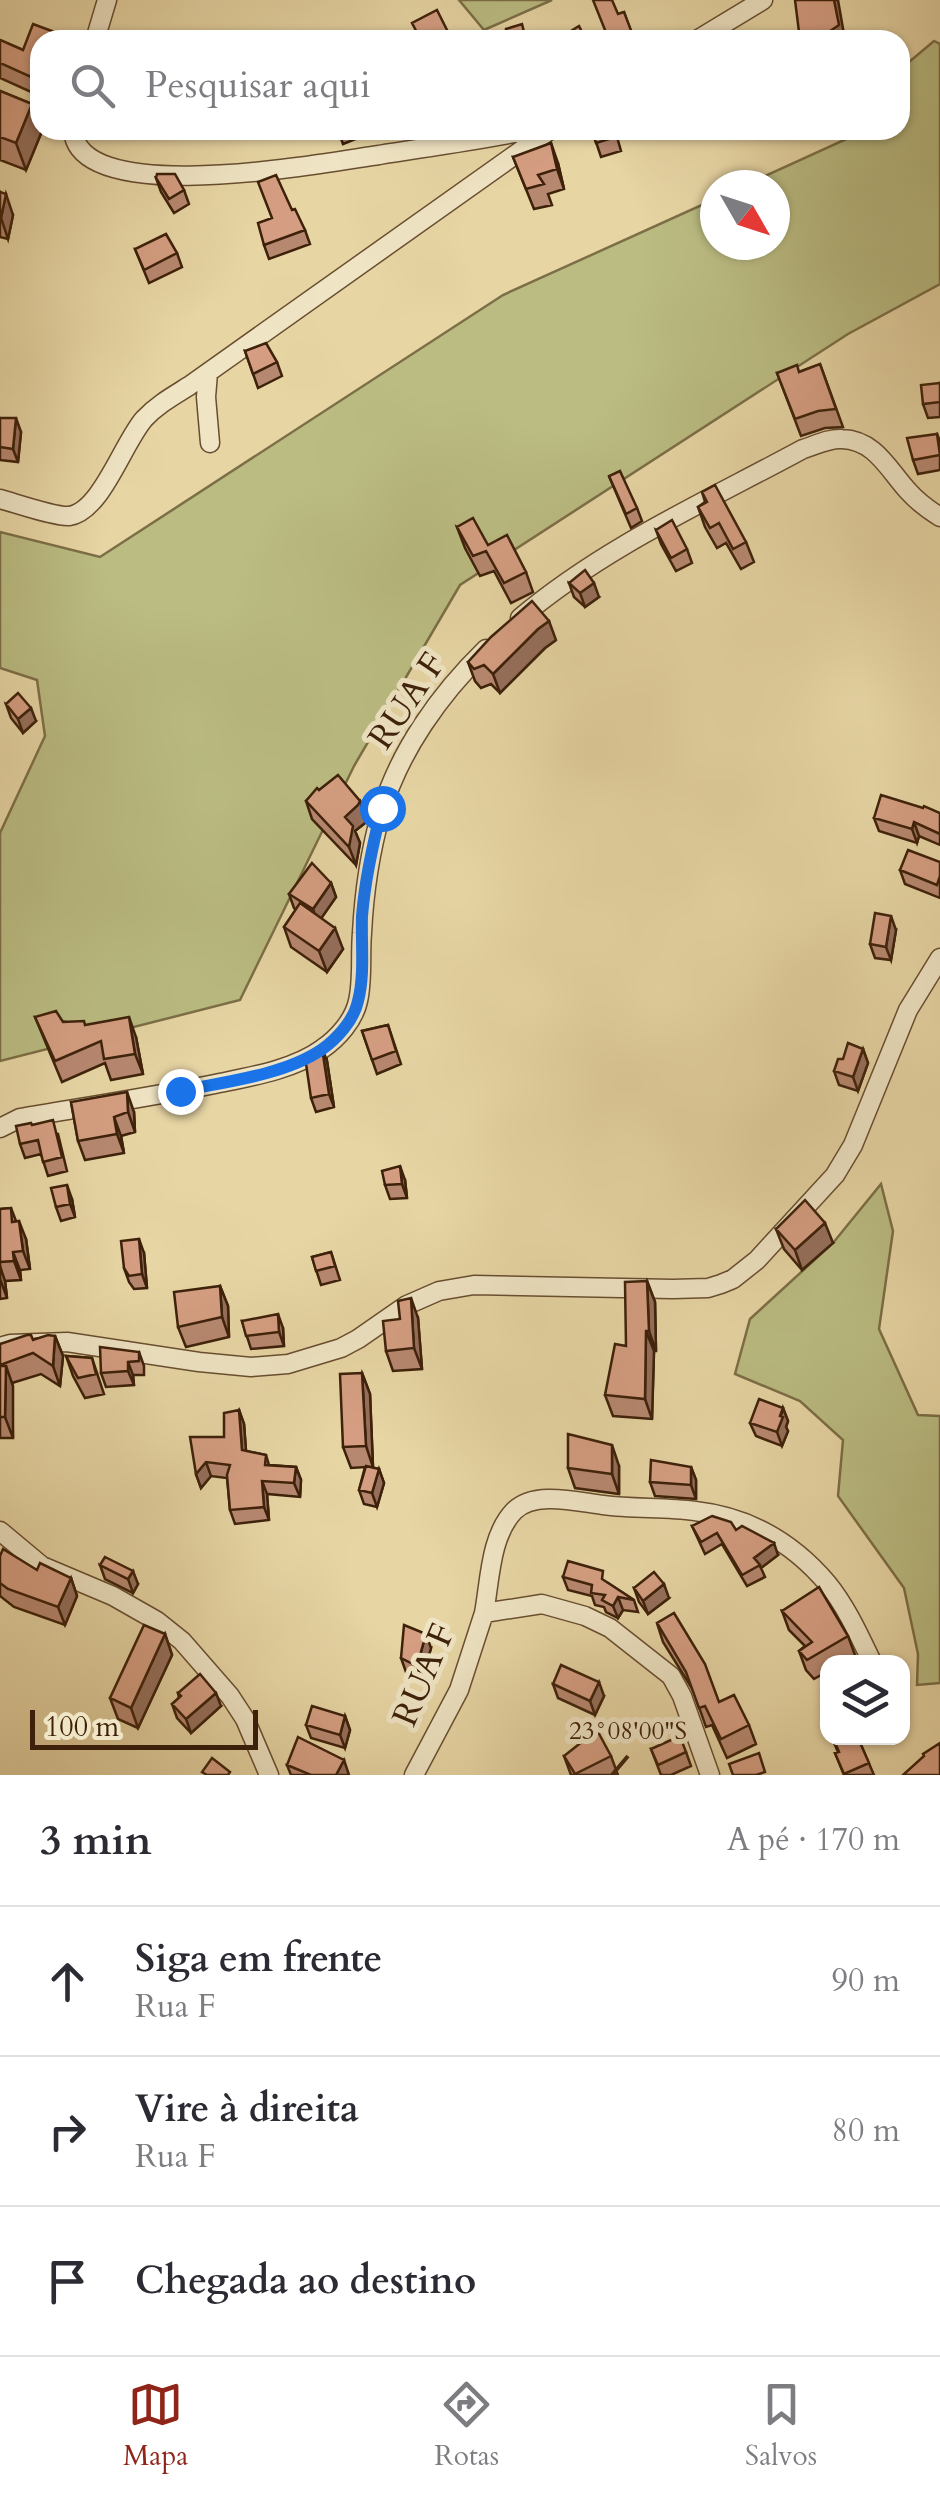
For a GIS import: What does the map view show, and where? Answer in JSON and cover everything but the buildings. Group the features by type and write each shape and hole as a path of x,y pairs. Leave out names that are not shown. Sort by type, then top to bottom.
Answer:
{"street":[{"path":"99,30 107,0"},
{"path":"714,30 763,0"},
{"path":"75,140 80,151 94,160 138,173 192,176 251,174 467,140"},
{"path":"0,499 68,516 86,510 144,419 162,402 536,140"},
{"path":"208,372 210,443"},
{"name":"RUA F","path":"0,1128 20,1118 277,1069 322,1049 336,1036 350,1021 358,1002 369,865 382,808 409,747 440,700 504,632 565,582 641,536 825,441 842,439 868,447 908,491 940,517"},
{"path":"0,1347 67,1342 199,1362 251,1367 288,1364 341,1348 407,1305 439,1291 474,1285 673,1289 721,1284 758,1260 836,1175 853,1145 908,1010 940,958"},
{"path":"484,1613 497,1544 508,1520 522,1504 546,1500 694,1510 742,1520 768,1532 798,1556 826,1582 852,1620 869,1655"},
{"path":"0,1531 42,1566 113,1596 157,1621 182,1642 230,1696 245,1719 269,1775"},
{"name":"RUA F","path":"414,1775 458,1690 484,1613 542,1604 610,1628 660,1666 676,1684 710,1775"}],"green space":[{"path":"459,0 552,0 484,30"},
{"path":"934,41 940,44 940,284 848,334 460,585 354,766 240,1000 0,1061 0,833 45,736 37,680 0,668 0,532 100,557 503,295 700,206 700,260 790,260 790,170 778,170 844,140 910,140 910,61"},
{"path":"881,1184 893,1231 879,1329 918,1415 940,1416 940,1683 917,1685 918,1654 904,1588 838,1496 843,1440 800,1401 735,1374 750,1319 833,1243"}],"route":[{"path":"180,1091 302,1060 322,1049 350,1021 358,1002 363,910 382,808"}]}
